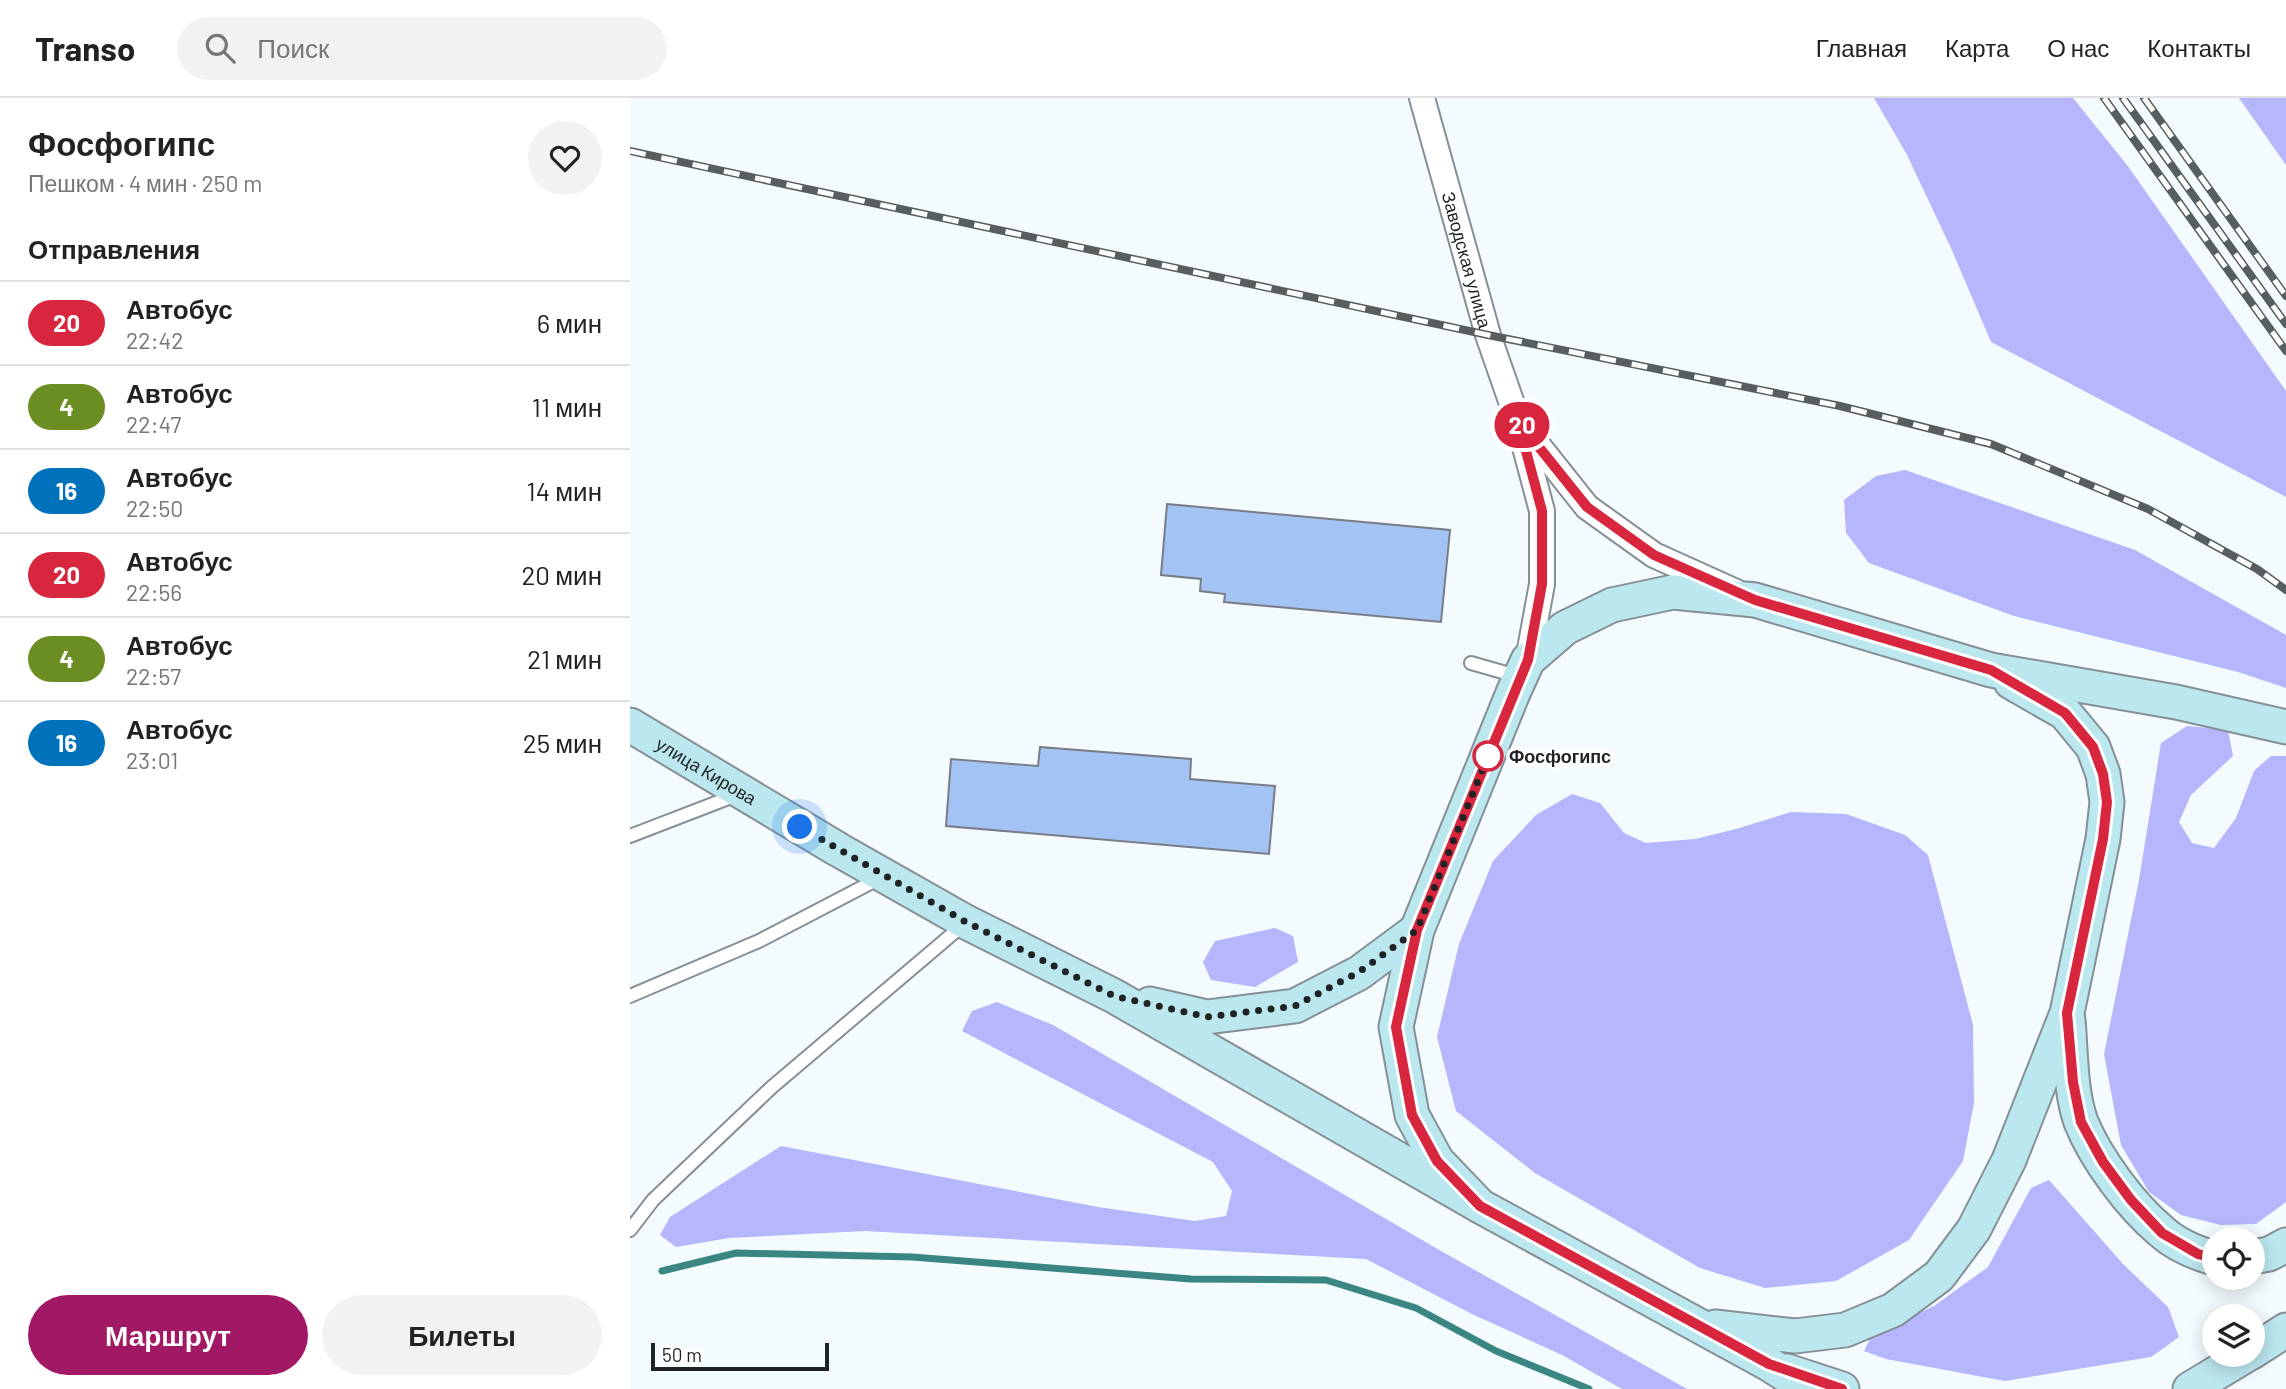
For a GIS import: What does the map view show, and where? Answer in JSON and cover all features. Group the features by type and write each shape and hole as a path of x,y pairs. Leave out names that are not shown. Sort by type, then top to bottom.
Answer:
{"street":[{"name":"Заводская улица","path":"1422,98 1488,335 1518,421 1542,511 1542,584 1524,668"},
{"path":"1518,421 1587,507 1654,555 1755,600 1991,670 2176,702 2286,727"},
{"path":"1480,1206 1437,1161 1412,1115 1396,1027 1417,930 1524,668 1566,628 1612,605 1673,592 1755,600"},
{"path":"1699,1326 1795,1336 1845,1330 1893,1310 1939,1276 1974,1229 2009,1160 2067,1013 2103,839 2107,802 2103,774 2093,747 2065,713 1991,670"},
{"name":"улица Кирова","path":"630,725 966,922 1114,996"},
{"path":"1114,996 1207,1017 1295,1006 1359,972 1417,930"},
{"path":"1114,996 1480,1206 1769,1364 1808,1389"},
{"path":"2067,1013 2073,1082 2081,1122 2103,1162 2131,1200 2162,1233 2202,1255"},
{"path":"2265,1255 2286,1245"},
{"path":"2265,1344 2286,1331"},
{"path":"1769,1364 1842,1389"},
{"path":"2190,1389 2227,1367"}],"lane":[{"path":"1471,663 1524,668"},
{"path":"630,836 743,792"},
{"path":"630,996 759,941 884,876"},
{"path":"630,1230 653,1200 772,1087 966,922"}],"shaded area":[{"path":"1874,98 2073,98 2127,165 2286,391 2286,497 1991,342 1906,153"},
{"path":"2239,98 2286,98 2286,165"},
{"path":"1905,470 2135,550 2286,635 2286,688 2238,672 2014,616 1869,563 1846,533 1844,500 1876,476"},
{"path":"2187,726 2228,730 2233,756 2191,795 2179,822 2192,843 2214,848 2236,818 2254,771 2271,756 2286,756 2286,1202 2256,1224 2221,1225 2181,1215 2149,1192 2121,1145 2104,1054 2139,880 2161,743"},
{"path":"1572,794 1600,803 1624,833 1646,843 1695,839 1791,812 1846,814 1905,835 1928,855 1973,1025 1974,1103 1963,1161 1909,1240 1836,1281 1765,1288 1700,1268 1535,1173 1456,1111 1437,1037 1459,944 1493,861 1536,815"},
{"path":"1275,928 1293,936 1298,962 1255,987 1211,980 1203,962 1215,941"},
{"path":"997,1002 1053,1025 1441,1251 1687,1389 1622,1389 1562,1355 1472,1314 1366,1259 865,1231 729,1238 676,1247 660,1235 670,1217 781,1146 1098,1207 1195,1221 1226,1216 1232,1191 1213,1162 962,1031 972,1011"},
{"path":"2049,1180 2123,1264 2168,1307 2179,1337 2151,1357 2005,1381 1886,1359 1864,1351 1872,1335 1934,1306 1988,1267 2031,1188"}],"building":[{"path":"1167,504 1450,530 1441,622 1224,602 1225,594 1200,591 1201,579 1161,575"},
{"path":"1040,747 1191,759 1190,779 1275,786 1269,854 946,826 951,759 1038,766"}],"waterway":[{"path":"662,1271 736,1253 912,1257 1191,1279 1326,1280 1416,1308 1496,1351 1589,1389"}],"railway":[{"path":"2104,98 2286,351"},
{"path":"2123,98 2286,324"},
{"path":"2144,98 2286,296"},
{"path":"630,151 1488,335 1840,406 1991,444 2148,509 2257,569 2286,590"}],"bus line":[{"name":"20","path":"1842,1389 1769,1364 1480,1206 1437,1161 1412,1115 1396,1027 1417,930 1528,660 1542,584 1542,511 1518,421 1587,507 1654,555 1755,600 1991,670 2065,713 2093,747 2103,774 2107,802 2103,839 2067,1013 2073,1082 2081,1122 2103,1162 2131,1200 2162,1233 2202,1255"}],"place":[{"name":"Фосфогипс","path":"1488,756"}],"route":[{"path":"800,827 966,922 1114,996 1207,1017 1295,1006 1359,972 1417,930 1493,744 1488,756"}]}
